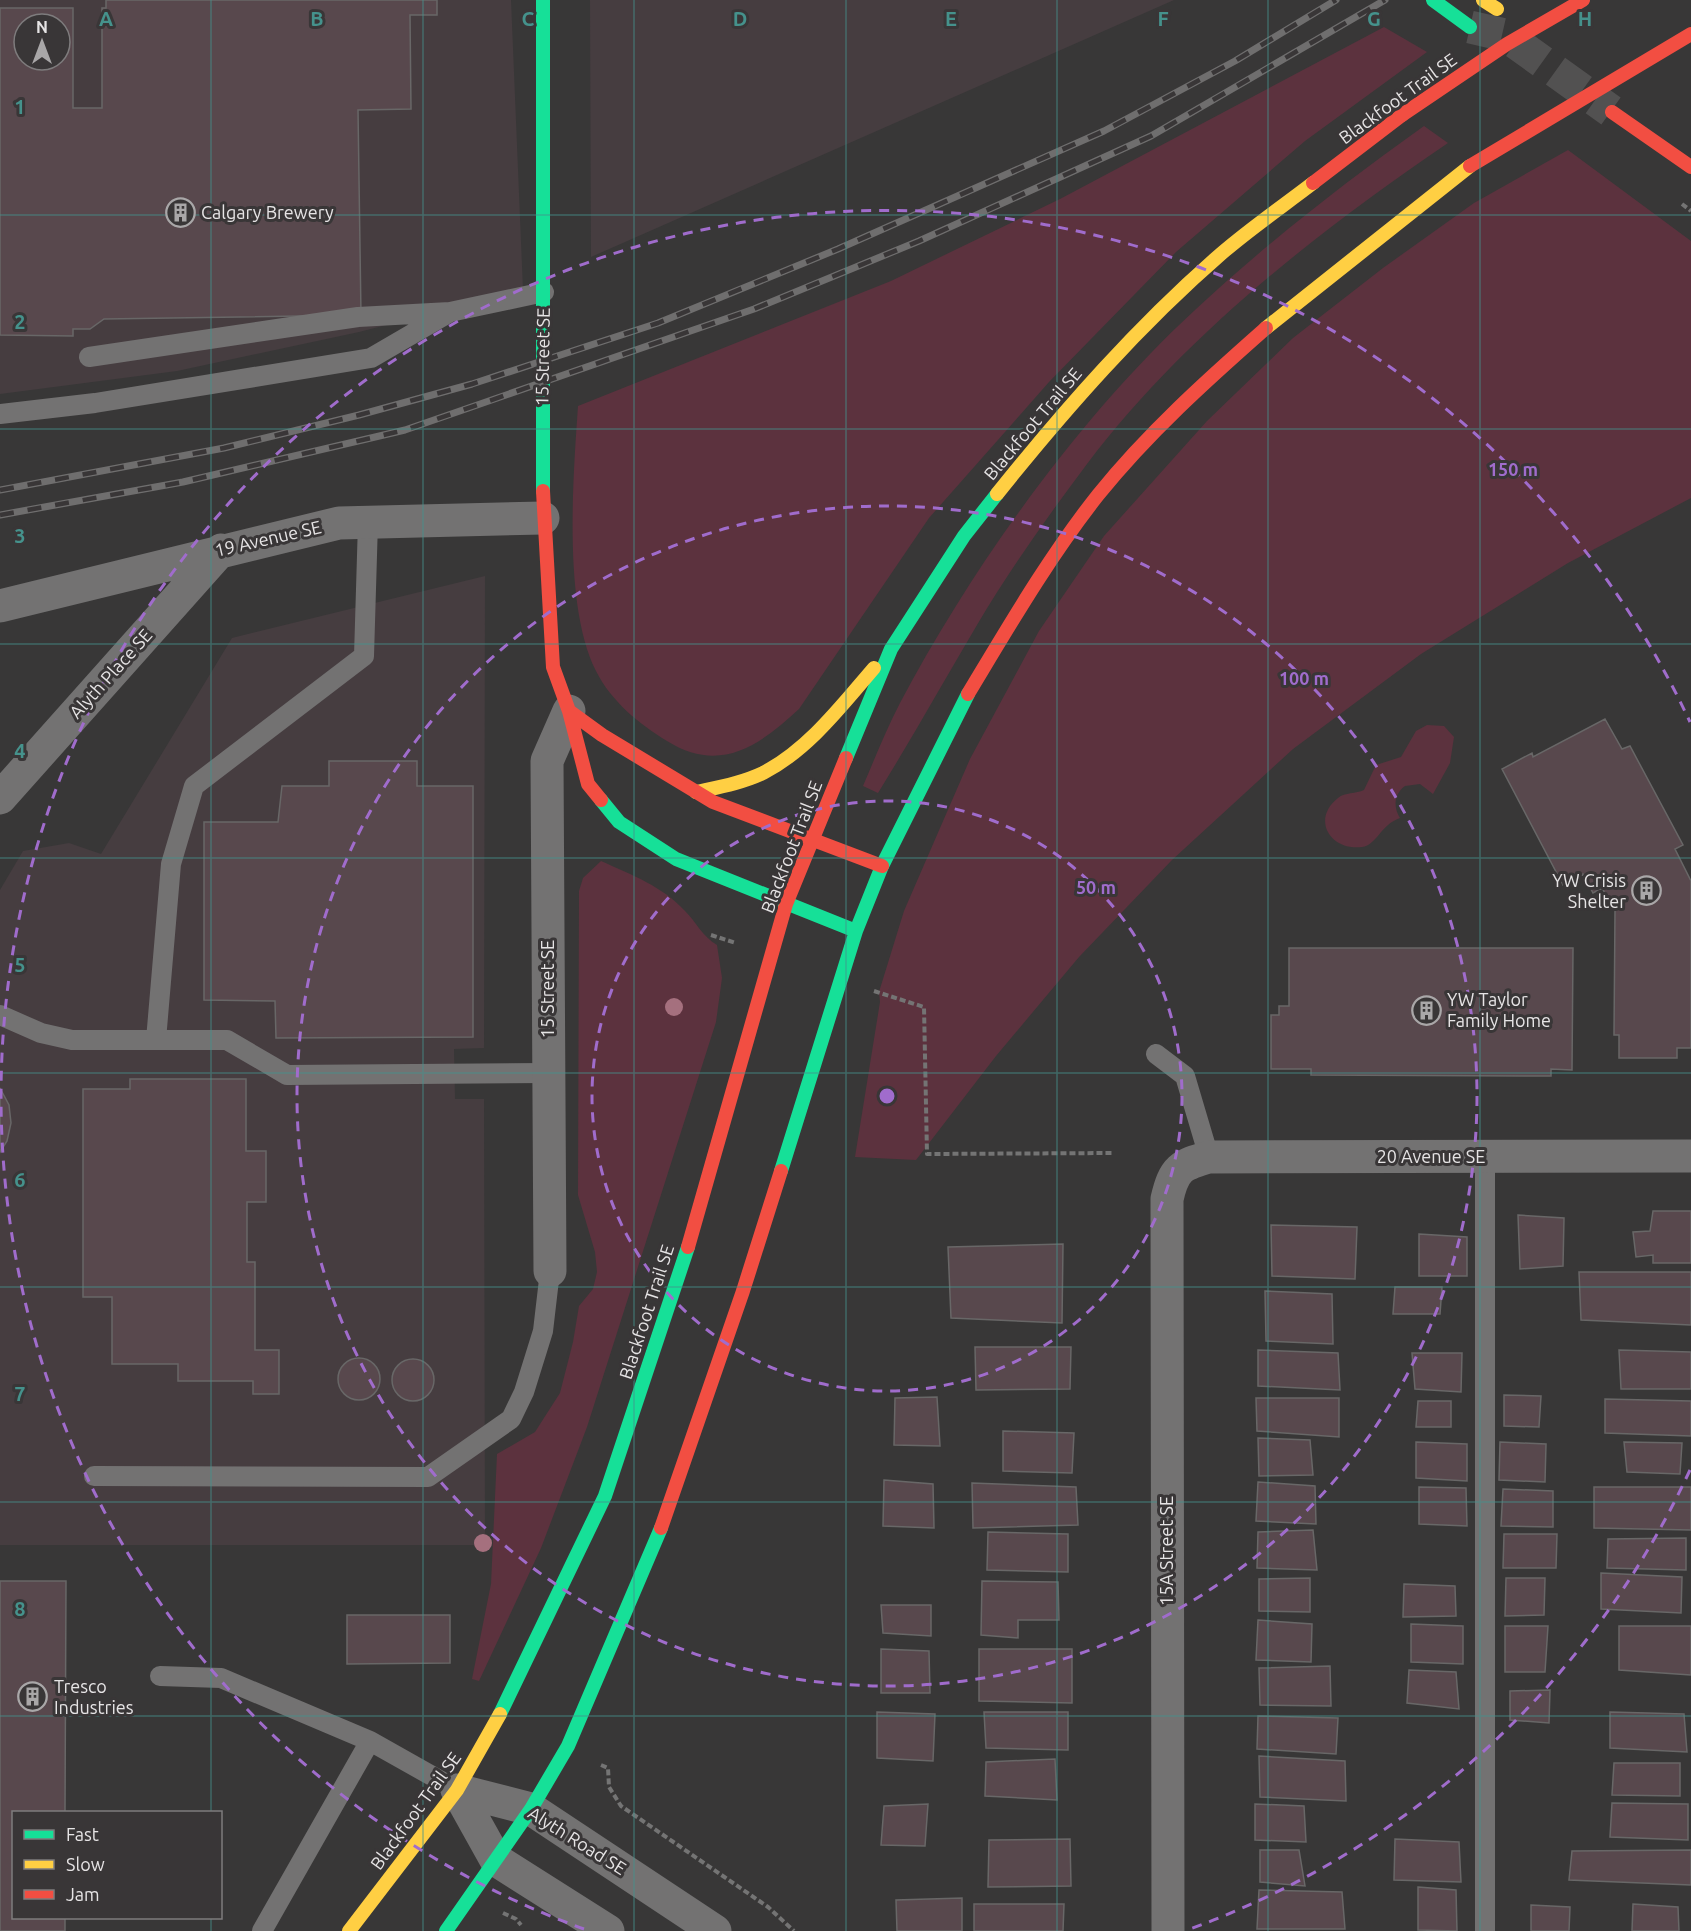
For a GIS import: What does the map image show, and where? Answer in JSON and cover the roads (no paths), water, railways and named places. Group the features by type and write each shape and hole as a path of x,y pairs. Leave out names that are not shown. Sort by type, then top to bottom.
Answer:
{"main road":[{"name":"15 Street SE","path":"543,0 543,518 553,667 569,711 588,784 619,822 676,858 856,931"},
{"path":"1434,0 1470,27"},
{"path":"1483,0 1497,9"},
{"name":"Blackfoot Trail SE","path":"349,1931 457,1790 504,1710 604,1496 682,1266 786,904 891,649 964,536 1041,440 1130,339 1223,252 1402,115 1507,44 1583,0"},
{"path":"446,1931 531,1809 568,1746 666,1517 743,1291 856,931 882,866 962,704 1024,600 1098,495 1188,398 1286,310 1470,166 1691,34"},
{"path":"1612,112 1691,167"},
{"path":"696,792 747,780 783,760 824,725 891,649"},
{"path":"569,711 602,735 713,802 813,842 882,866"}],"street":[{"name":"19 Avenue SE","path":"0,606 221,550 339,523 543,518"},
{"name":"Alyth Place SE","path":"0,798 221,550"},
{"name":"15 Street SE","path":"550,1271 547,761 569,711"},
{"name":"20 Avenue SE","path":"1175,1173 1184,1165 1209,1157 1691,1156"},
{"name":"15A Street SE","path":"1168,1931 1167,1199 1175,1173"},
{"name":"Alyth Road SE","path":"457,1790 531,1809 715,1931"},
{"path":"457,1790 496,1860 608,1931"}],"lane":[{"path":"89,357 358,317 450,312 544,292"},
{"path":"0,414 95,403 371,358 450,312"},
{"path":"156,1040 171,864 194,786 363,656 368,522"},
{"path":"0,1015 40,1033 72,1040 227,1040 287,1075 549,1073"},
{"path":"1156,1054 1185,1076 1209,1157"},
{"path":"1485,1157 1485,1931"},
{"path":"94,1476 428,1477 511,1419 524,1392 543,1331 550,1271"},
{"path":"160,1676 221,1678 370,1741 457,1790"},
{"path":"262,1931 370,1741"}],"tunnel":[{"path":"1470,27 1505,35 1611,111"}],"railway":[{"path":"0,490 224,448 359,415 472,384 658,323 838,249 1104,131 1235,61 1336,0"},
{"path":"0,515 183,482 405,430 754,309 919,241 1151,136 1385,0"}],"place":[{"name":"Calgary Brewery","path":"180,213"},
{"name":"YW Crisis Shelter","path":"1647,891"},
{"name":"YW Taylor Family Home","path":"1426,1010"},
{"name":"Tresco Industries","path":"33,1697"}]}
